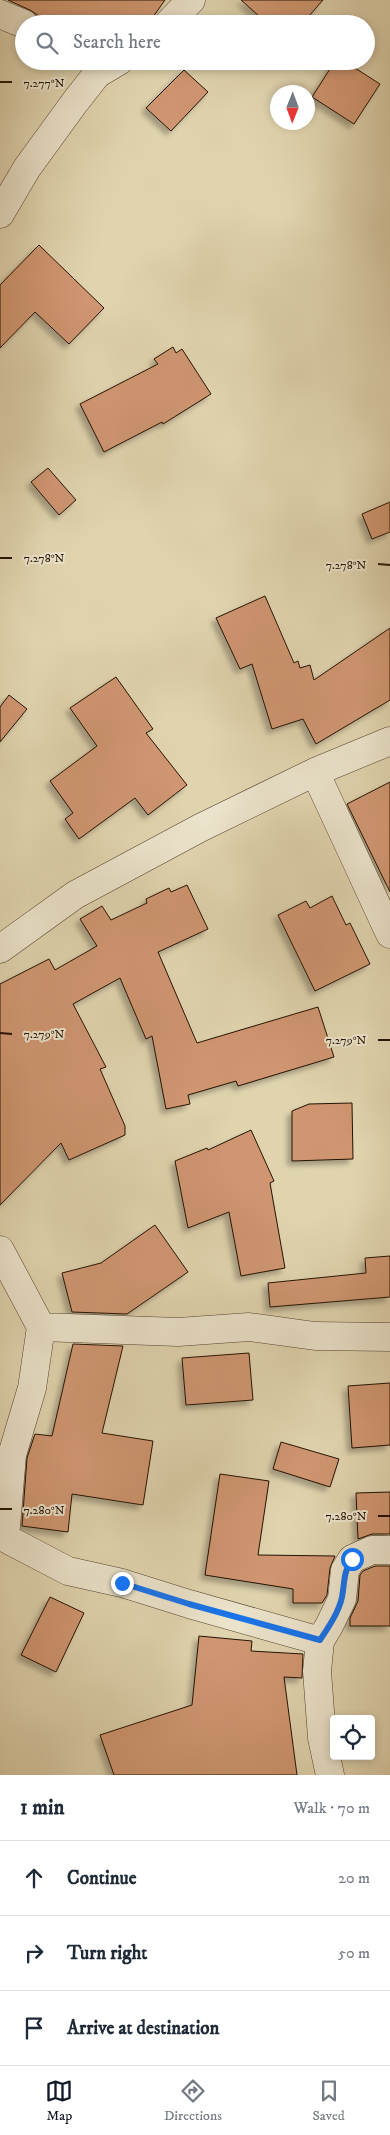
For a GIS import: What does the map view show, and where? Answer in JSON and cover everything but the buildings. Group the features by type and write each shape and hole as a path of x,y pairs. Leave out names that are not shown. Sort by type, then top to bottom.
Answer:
{"street":[{"path":"177,15 191,0"},
{"path":"0,14 15,20"},
{"path":"0,214 27,168 96,70"},
{"path":"0,949 75,895 200,828 315,772 390,742"},
{"path":"315,772 390,934"},
{"path":"0,1250 41,1328 32,1388 12,1455 3,1537 68,1570 122,1583 189,1604 320,1640"},
{"path":"41,1328 178,1332 249,1327 316,1336 390,1337"},
{"path":"330,1775 322,1738 317,1671 320,1640 342,1599 345,1570 352,1559 372,1550 390,1550"}],"route":[{"path":"122,1583 256,1624 320,1640 342,1599 345,1570 352,1559"}]}
